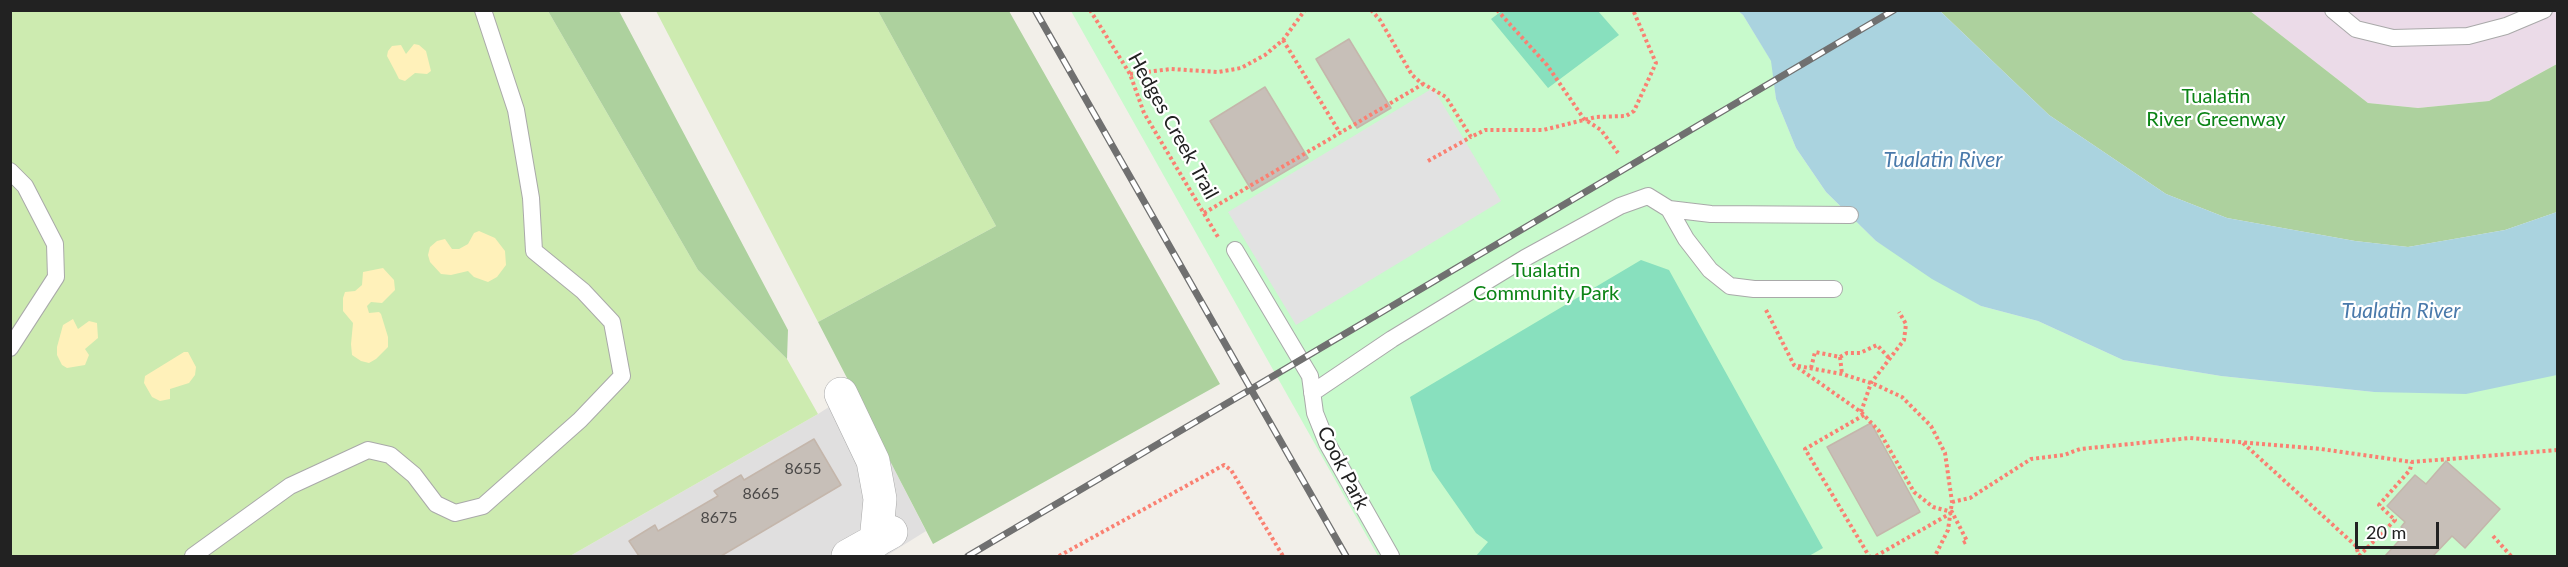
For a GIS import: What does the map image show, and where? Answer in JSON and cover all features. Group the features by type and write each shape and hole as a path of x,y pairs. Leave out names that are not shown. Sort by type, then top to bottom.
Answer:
{"street":[{"path":"841,394 873,460 880,499 872,543"}],"lane":[{"path":"193,556 290,486 368,450 390,455 414,475 436,504 455,513 483,506 580,420 622,376 612,322 583,291 534,251 531,198 516,110 483,10"},
{"path":"2333,10 2356,29 2393,38 2468,36 2506,26 2544,10"},
{"path":"10,171 25,186 55,244 56,277 10,348"},
{"path":"1312,393 1343,370 1525,258 1620,206 1648,196 1669,208 1711,214 1850,215"},
{"path":"1669,208 1686,239 1710,270 1730,286 1754,289 1834,289"},
{"name":"Cook Park","path":"1235,250 1310,376 1315,413 1327,444 1391,556"}],"path":[{"name":"Hedges Creek Trail","path":"1090,10 1130,74 1144,113 1219,239 1235,250"},
{"path":"1130,74 1171,69 1218,72 1241,68 1265,55 1283,40 1305,10"},
{"path":"1371,10 1380,20 1412,75 1446,97 1471,137"},
{"path":"1497,10 1547,65 1584,119 1600,130 1618,153"},
{"path":"1428,161 1485,130 1543,130 1584,119 1626,116 1634,111 1656,63 1633,10"},
{"path":"1283,40 1340,133"},
{"path":"1204,213 1423,84"},
{"path":"1754,289 1794,365 1863,414 1880,430 1914,492 1933,507 1952,512 1967,541 1963,543"},
{"path":"1869,556 1805,449 1863,414 1871,383 1904,340 1906,324 1899,312"},
{"path":"1811,368 1815,352 1840,357 1847,353 1860,353 1877,345 1890,359"},
{"path":"1840,357 1842,374"},
{"path":"1794,365 1842,374 1871,383 1902,398 1931,426 1945,453 1952,502 1948,530 1935,556"},
{"path":"1952,502 1970,498 2031,459 2064,455 2080,449 2190,438 2321,449 2412,462 2558,450"},
{"path":"2243,443 2356,546 2359,556 2395,520 2379,505 2410,470 2412,462"},
{"path":"1059,556 1224,465 1231,470 1283,556"},
{"path":"1876,556 1952,512"},
{"path":"2493,536 2511,556"}],"shaded area":[{"path":"2250,11 2557,11 2557,64 2489,101 2418,108 2368,103"},
{"path":"1433,88 1501,201 1296,325 1228,212"},
{"path":"854,391 926,531 886,556 570,556 818,414"}],"green space":[{"path":"1503,10 1598,11 1619,35 1548,88 1491,19"},
{"path":"10,11 548,11 698,270 787,359 818,414 570,556 11,556"},
{"path":"548,11 619,11 788,330 787,359 698,270"},
{"path":"656,11 878,11 996,226 818,322"},
{"path":"878,11 1009,11 1220,384 933,544 818,322 996,226"},
{"name":"Tualatin Community Park","path":"1071,11 1738,11 1743,15 1772,62 1776,99 1796,148 1826,192 1876,241 1981,306 2038,321 2123,360 2221,376 2374,392 2557,375 2557,556 1378,556"},
{"name":"Tualatin River Greenway","path":"1940,11 2250,11 2368,103 2418,108 2489,101 2557,64 2557,212 2505,230 2408,247 2355,241 2227,218 2166,194 2049,115"},
{"path":"1641,260 1669,270 1823,548 1809,556 1476,556 1488,542 1476,533 1432,470 1410,397"}],"sand":[{"path":"414,44 426,51 431,71 427,74 415,73 405,81 399,79 387,56 388,51 392,46 401,45 406,54"},
{"path":"479,231 495,238 505,251 506,265 497,277 488,282 474,277 468,271 451,275 441,274 430,262 428,255 430,247 437,241 445,239 452,249 459,249 468,244 474,233"},
{"path":"383,268 394,280 395,290 382,303 371,302 367,306 369,313 379,312 381,314 388,337 388,347 369,363 352,355 353,323 343,311 343,298 345,292 355,291 362,285 363,272"},
{"path":"73,319 78,329 89,321 97,323 98,338 85,349 89,355 85,365 67,368 62,365 57,355 57,347 63,325"},
{"path":"184,352 188,352 196,367 195,375 189,383 170,389 170,399 160,401 152,397 144,383 145,376"}],"water":[{"name":"Tualatin River","path":"1738,11 1940,11 2049,115 2166,194 2227,218 2355,241 2408,247 2505,230 2557,212 2557,375 2466,394 2374,392 2221,376 2123,360 2038,321 1981,306 1932,279 1876,241 1826,192 1796,148 1776,99 1771,61 1743,15"}],"building":[{"path":"1349,39 1391,108 1357,128 1316,59"},
{"path":"1265,87 1308,158 1252,191 1210,121"},
{"path":"1871,423 1920,512 1877,536 1827,447"},
{"path":"814,439 841,485 721,556 639,556 629,541 655,525 658,531 718,496 714,491 741,475 744,480"},
{"path":"2446,461 2500,509 2465,548 2452,536 2433,556 2385,556 2407,532 2401,527 2405,522 2387,506 2415,475 2426,484"}],"railway":[{"path":"1035,10 1346,556"},
{"path":"968,556 1894,10"}]}
